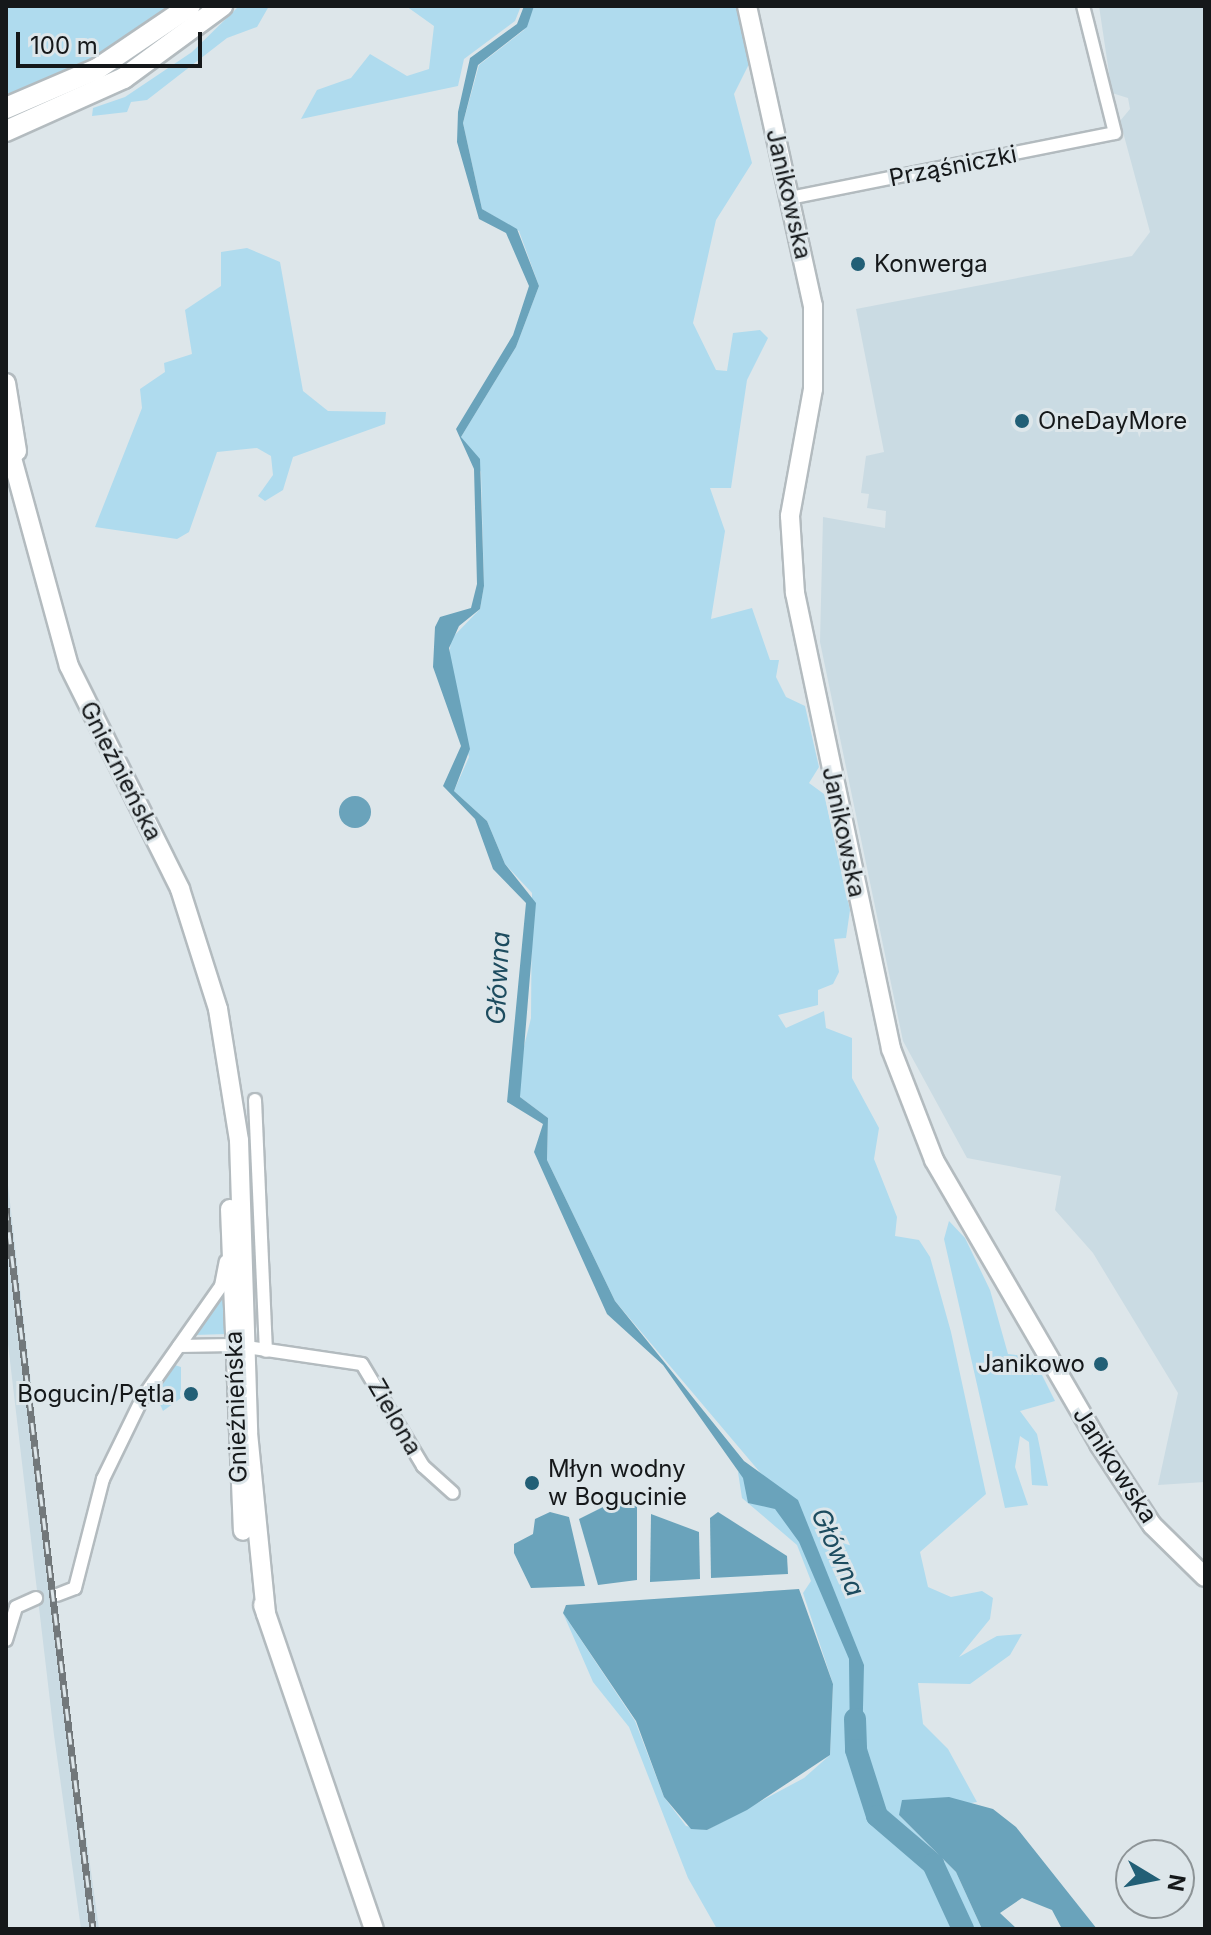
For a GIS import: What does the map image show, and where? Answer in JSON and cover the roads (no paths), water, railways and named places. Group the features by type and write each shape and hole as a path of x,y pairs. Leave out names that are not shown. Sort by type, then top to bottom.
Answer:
{"main road":[{"path":"6,108 97,69 190,6"},
{"path":"6,131 124,78 222,6"},
{"name":"Janikowska","path":"747,6 790,198 816,348 793,488 791,568 899,1077 934,1160 1106,1455 1167,1544 1205,1577"},
{"name":"Gnieźnieńska","path":"6,383 19,485"},
{"name":"Gnieźnieńska","path":"6,436 64,652 180,889 226,1054 239,1140 242,1527 266,1614 374,1929"},
{"name":"Gnieźnieńska","path":"226,1054 230,1234 239,1347"}],"street":[{"name":"Prząśniczki","path":"790,198 1115,133 1083,6"},
{"path":"255,1100 266,1351"},
{"path":"57,1595 75,1588 103,1479 143,1397 221,1286 230,1234"},
{"name":"Zielona","path":"179,1346 239,1347 362,1364 423,1466 453,1493"},
{"path":"6,1640 16,1607 36,1598"}],"waterway":[{"name":"Główna","path":"855,1719 856,1750 877,1816 933,1864 963,1929"}],"railway":[{"path":"6,1208 93,1929"}],"place":[{"name":"Konwerga","path":"858,264"},
{"name":"OneDayMore","path":"1022,421"},
{"name":"Janikowo","path":"1101,1364"},
{"name":"Bogucin/Pętla","path":"191,1394"},
{"name":"Młyn wodny w Bogucinie","path":"532,1483"}]}
